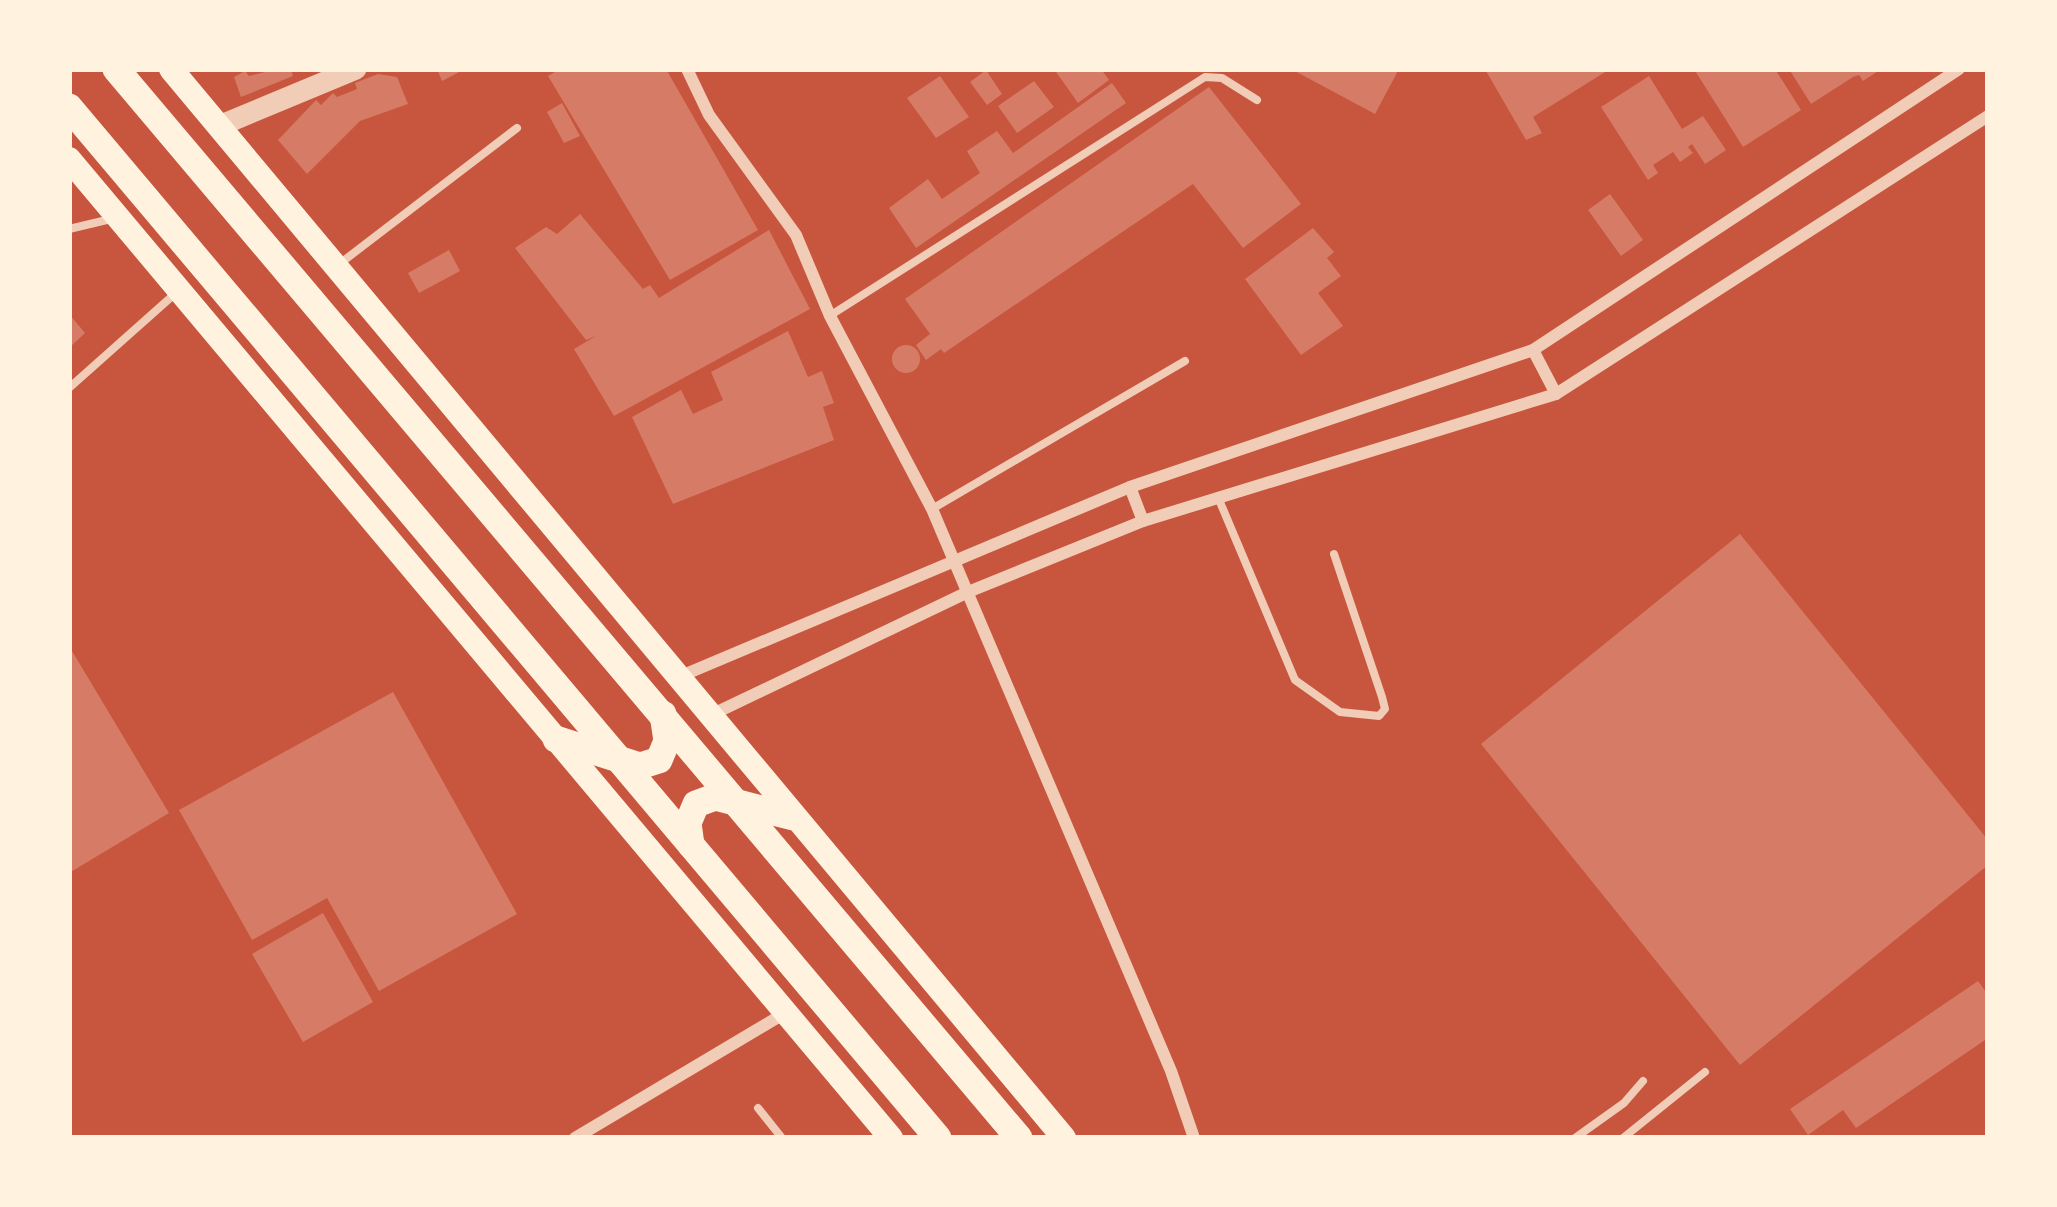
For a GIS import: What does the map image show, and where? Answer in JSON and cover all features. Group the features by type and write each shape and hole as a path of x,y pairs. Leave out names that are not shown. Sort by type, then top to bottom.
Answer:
{"highway":[{"path":"116,69 1019,1136"},
{"path":"76,114 938,1138"},
{"path":"556,739 640,766 659,760 667,741 663,714"},
{"path":"691,845 688,824 696,804 715,797 794,817"}],"main road":[{"path":"171,69 1064,1138"},
{"path":"69,159 891,1138"}],"street":[{"path":"219,126 356,69"},
{"path":"687,69 709,115 796,235 830,316 932,508 1171,1071 1194,1138"},
{"path":"681,676 1130,487 1534,350 1959,69"},
{"path":"712,714 968,592 1144,521 1220,502 1556,394 1988,116"},
{"path":"1534,350 1556,394"},
{"path":"1130,487 1144,521"},
{"path":"575,1138 786,1013"}],"lane":[{"path":"830,316 1205,77 1222,78 1257,100"},
{"path":"337,266 517,128"},
{"path":"69,229 119,218"},
{"path":"69,388 179,290"},
{"path":"932,508 1185,362"},
{"path":"1220,502 1295,680 1340,712 1379,716 1384,710 1382,697 1334,554"},
{"path":"1622,1138 1705,1072"},
{"path":"1575,1138 1624,1103 1643,1081"},
{"path":"758,1108 782,1138"}],"building":[{"path":"291,69 293,76 241,97 234,77 245,71 249,76"},
{"path":"437,69 465,69 442,81"},
{"path":"560,69 666,69 758,230 670,280 548,76"},
{"path":"1054,69 1101,69 1109,80 1078,103"},
{"path":"1291,69 1399,69 1375,114"},
{"path":"1610,69 1533,117 1542,133 1526,140 1486,71"},
{"path":"1694,69 1775,69 1801,110 1743,147"},
{"path":"1789,69 1881,69 1863,81 1859,75 1853,77 1811,104"},
{"path":"986,70 1002,94 987,105 970,82"},
{"path":"378,74 397,77 408,104 360,121 307,174 278,140 316,100 321,105 333,93 337,97 357,89 355,83"},
{"path":"940,76 969,117 936,138 907,98"},
{"path":"1649,76 1682,129 1703,116 1726,150 1705,164 1692,144 1688,147 1693,153 1680,162 1673,152 1653,165 1658,173 1648,180 1601,107"},
{"path":"1034,81 1054,107 1017,133 998,106"},
{"path":"1112,83 1126,103 916,248 889,208 928,179 942,199 980,173 967,151 997,131 1013,153"},
{"path":"1209,87 1301,204 1243,248 1193,184 944,353 941,349 926,360 916,345 930,334 905,299"},
{"path":"562,103 580,136 564,143 547,112"},
{"path":"1610,194 1643,240 1621,256 1588,210"},
{"path":"580,214 643,289 650,285 659,298 769,230 810,309 614,416 574,349 596,336 586,340 515,248 546,227 557,234"},
{"path":"1313,228 1334,252 1327,258 1341,276 1318,293 1343,326 1301,355 1245,279"},
{"path":"449,250 460,271 419,293 408,273"},
{"path":"69,314 85,333 69,348"},
{"path":"788,331 808,377 822,371 834,403 823,407 834,440 673,504 632,417 681,390 693,414 723,400 711,372"},
{"path":"906,345 916,349 920,359 916,369 906,373 896,369 892,359 896,349"},
{"path":"1740,534 1988,840 1988,865 1740,1065 1481,744"},
{"path":"69,646 169,813 69,873"},
{"path":"393,692 517,914 379,991 327,898 252,940 179,810"},
{"path":"323,913 373,1002 303,1042 252,954"},
{"path":"1978,981 1988,995 1988,1038 1856,1128 1843,1110 1808,1135 1790,1109"}]}
